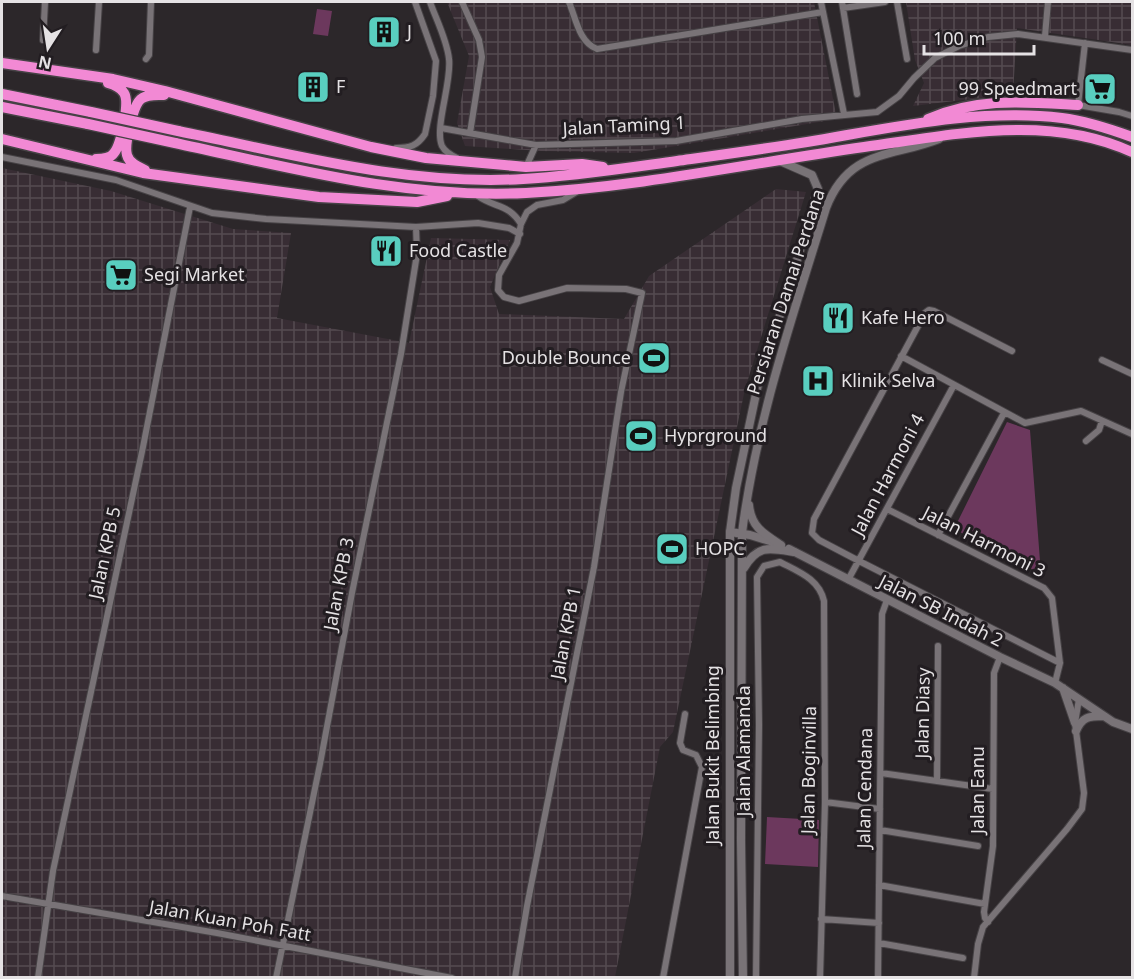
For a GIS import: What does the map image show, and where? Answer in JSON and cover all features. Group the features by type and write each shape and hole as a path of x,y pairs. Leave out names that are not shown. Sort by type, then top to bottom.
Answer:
{"highway":[{"path":"2,63 113,79 371,147 426,158 526,167 582,164 621,169"},
{"path":"74,73 119,87 126,95 127,105 119,143 114,153 108,158 99,159 74,156"},
{"path":"2,94 374,171 474,181 524,179 621,169 916,124 988,116 1065,118 1104,127 1132,137"},
{"path":"165,176 143,169 132,163 127,156 135,106 141,98 150,95 185,97"},
{"path":"916,124 950,109 972,105 1018,102 1078,105"},
{"path":"2,107 372,185 476,194 622,186 777,159 990,130 1034,130 1063,133 1099,141 1132,152"},
{"path":"2,139 143,173 319,198 417,202 456,193"}],"main road":[{"name":"Persiaran Damai Perdana","path":"742,533 748,490 773,379 830,198 838,184 860,163 874,157 925,145 951,135"},
{"name":"Persiaran Damai Perdana","path":"730,532 736,488 760,375 817,196 816,182 812,175 777,159"},
{"path":"748,490 750,514 754,524 761,532 781,545"},
{"name":"Jalan Bukit Belimbing","path":"730,532 730,978"},
{"name":"Jalan Bukit Belimbing","path":"742,533 743,978"},
{"path":"743,569 750,557 759,550 770,548 794,552"}],"street":[{"path":"43,40 45,2"},
{"path":"96,50 99,2"},
{"path":"146,59 149,56 152,2"},
{"path":"371,147 409,148 419,143 427,125 436,61 414,2"},
{"path":"430,2 449,57 441,128 442,146 450,155 467,163"},
{"path":"462,2 479,40 482,57 470,133"},
{"path":"569,2 583,38 589,46 597,49 823,12"},
{"path":"821,2 844,114"},
{"path":"857,94 842,5 885,2"},
{"path":"897,2 907,59"},
{"path":"1045,36 1048,2"},
{"name":"Jalan Taming 1","path":"441,128 536,145 676,141 844,114 877,112 888,105 935,58 958,46 988,37 1018,34 1045,36 1132,50"},
{"path":"1085,43 1078,105 1132,116"},
{"path":"526,167 536,145"},
{"path":"2,157 116,180 212,213 266,219 416,227 478,223 509,228 520,234 521,224 531,207 563,200 581,190"},
{"path":"476,194 486,201 509,209 521,224"},
{"name":"Jalan KPB 5","path":"38,978 47,904 84,718 143,447 190,207"},
{"name":"Jalan KPB 3","path":"276,978 402,348 417,254 416,227"},
{"name":"Jalan KPB 1","path":"515,978 527,906 594,567 621,392 642,293 626,289 567,288 519,301 504,297 498,290 499,275 520,234"},
{"path":"1012,351 934,311 929,310 925,313 814,519 812,533 819,540 859,561 1060,663"},
{"path":"901,356 1025,423 1081,411 1132,434"},
{"path":"1102,360 1132,374"},
{"name":"Jalan Harmoni 4","path":"848,580 954,385"},
{"path":"938,535 1004,413"},
{"path":"1086,441 1099,430 1102,421"},
{"name":"Jalan Harmoni 3","path":"886,509 1044,588 1052,598 1060,663 1055,683"},
{"name":"Jalan SB Indah 2","path":"730,532 762,537 781,545 1055,683 1102,716 1132,729"},
{"path":"801,573 807,559"},
{"name":"Jalan Alamanda","path":"756,978 758,577 764,566 780,562 801,573"},
{"name":"Jalan Boginvilla","path":"801,573 821,590 824,601 825,802 820,978"},
{"name":"Jalan Cendana","path":"878,978 882,614 887,600"},
{"name":"Jalan Diasy","path":"937,781 938,646"},
{"name":"Jalan Eanu","path":"988,922 985,918 985,904 993,846 994,673 1000,657"},
{"path":"974,978 980,934 1082,809 1084,793 1075,727 1063,688"},
{"path":"1075,727 1079,699"},
{"path":"663,978 702,767 696,755 683,750 680,743 685,714"},
{"path":"1075,727 1084,718 1102,716"},
{"path":"880,773 993,789"},
{"path":"825,802 880,809"},
{"path":"880,830 978,846"},
{"path":"879,885 985,904"},
{"name":"Jalan Kuan Poh Fatt","path":"2,896 282,945 452,978"},
{"path":"821,919 879,923"},
{"path":"879,943 963,958"}],"shaded area":[{"path":"447,2 814,2 837,119 634,153 541,151 465,146 457,123 469,56"},
{"path":"906,2 1132,2 1132,45 1017,28 1013,94 913,106 924,83 915,60"},
{"path":"317,9 332,11 328,36 313,34"},
{"path":"2,168 111,191 233,229 291,233 277,318 409,343 431,238 510,240 490,287 499,314 624,319 649,276 776,189 806,192 745,389 673,732 660,747 615,977 2,978"},
{"path":"1007,422 1030,430 1041,574 954,529"},
{"path":"767,817 819,820 818,867 765,864"}],"place":[{"name":"J","path":"384,32"},
{"name":"F","path":"313,87"},
{"name":"99 Speedmart","path":"1100,89"},
{"name":"Food Castle","path":"386,251"},
{"name":"Segi Market","path":"121,275"},
{"name":"Kafe Hero","path":"838,318"},
{"name":"Double Bounce","path":"654,358"},
{"name":"Klinik Selva","path":"818,381"},
{"name":"Hyprground","path":"641,436"},
{"name":"HOPC","path":"672,549"}]}
